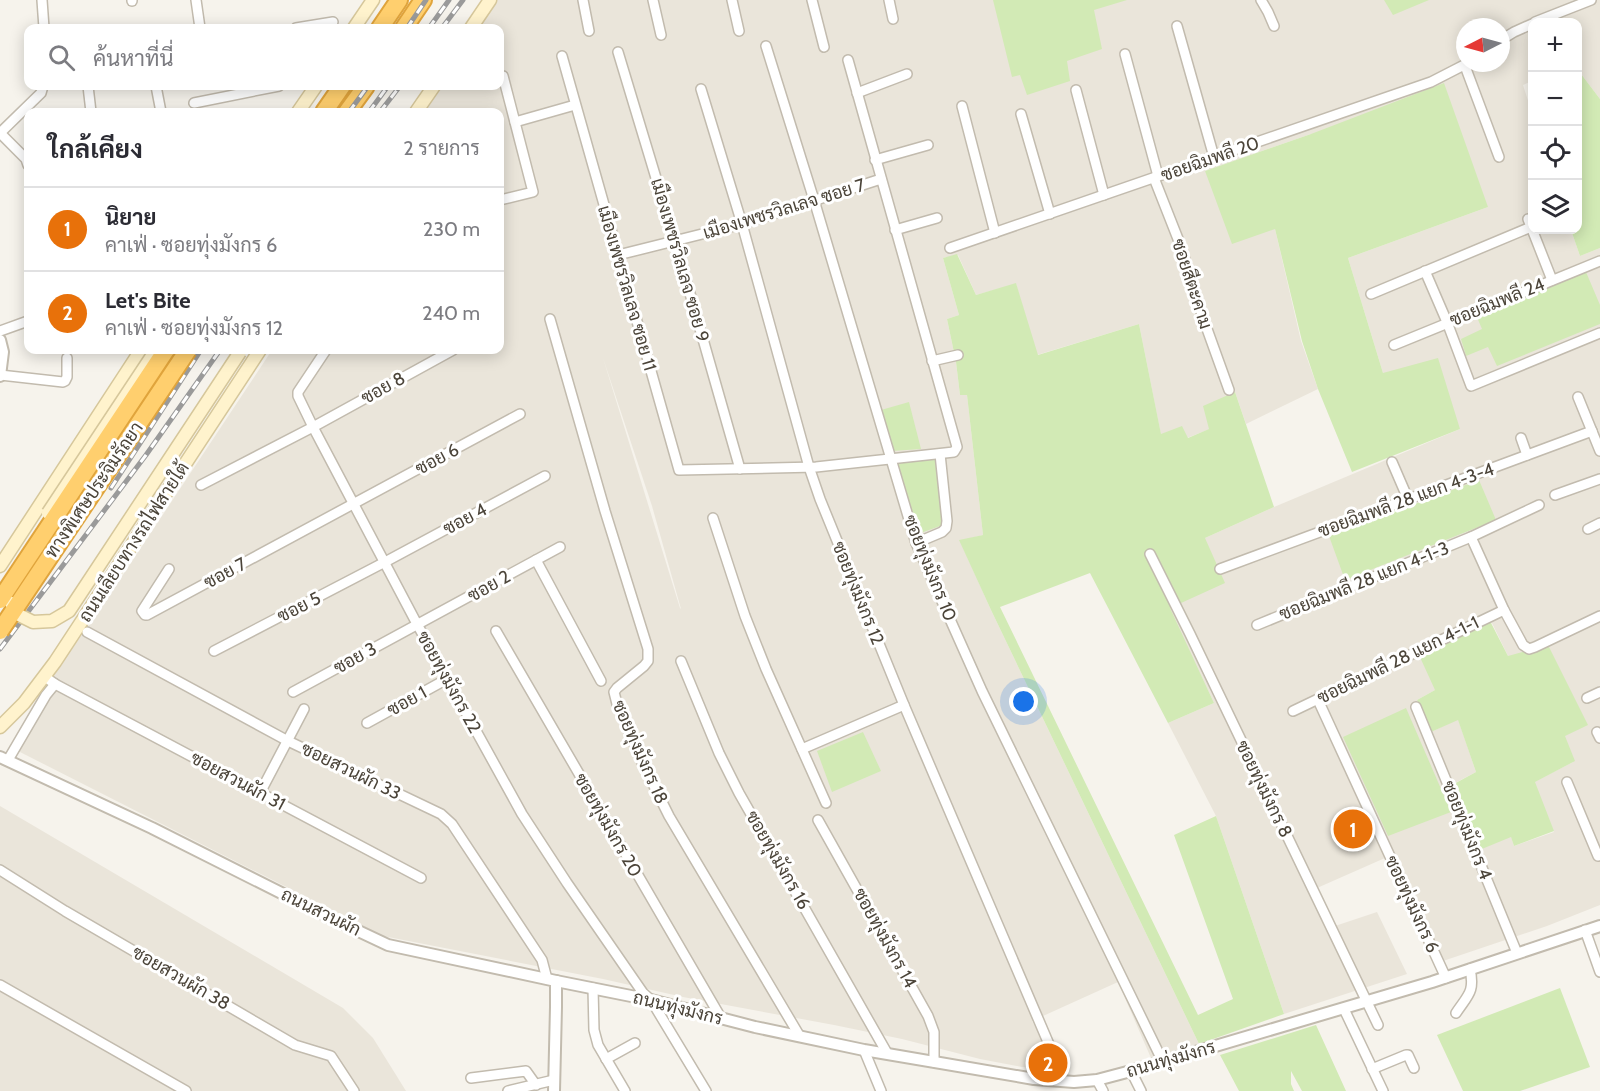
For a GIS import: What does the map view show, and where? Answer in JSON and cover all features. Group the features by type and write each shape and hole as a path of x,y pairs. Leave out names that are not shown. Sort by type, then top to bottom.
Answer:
{"highway":[{"path":"383,24 399,0"},
{"path":"407,24 423,0"},
{"path":"327,108 339,90"},
{"path":"350,108 363,90"},
{"name":"ทางพิเศษประจิมรัถยา","path":"0,600 163,354"},
{"name":"ทางพิเศษประจิมรัถยา","path":"0,631 185,354"}],"main road":[{"path":"357,24 373,0"},
{"path":"474,24 490,0"},
{"path":"301,108 313,90"},
{"path":"419,108 431,90"},
{"path":"308,98 309,108"},
{"path":"0,566 138,354"},
{"path":"153,354 10,570 8,591 11,603 19,615 33,622 52,621 69,611 239,354"},
{"name":"ถนนเลียบทางรถไฟสายใต้","path":"0,727 50,680 257,354"}],"street":[{"path":"42,0 44,24"},
{"path":"195,0 199,24"},
{"path":"583,0 589,31"},
{"path":"653,0 661,35"},
{"path":"732,0 740,31"},
{"path":"813,0 824,47"},
{"path":"889,0 893,19"},
{"path":"1261,0 1274,26"},
{"path":"1546,18 1591,0"},
{"path":"321,24 333,22"},
{"path":"1177,26 1214,157"},
{"path":"1510,34 1528,26"},
{"name":"ซอยทุ่งมังกร 10","path":"766,46 916,543 987,701 1163,1062"},
{"name":"เมืองเพชรวิลเลจ ซอย 9","path":"618,52 740,469"},
{"name":"ซอยสีตะคาม","path":"1125,54 1156,177 1229,390"},
{"name":"เมืองเพชรวิลเลจ ซอย 11","path":"562,56 679,470 740,469"},
{"path":"740,469 809,467 940,454 954,452 957,447 848,60"},
{"name":"ซอยฉิมพลี 20","path":"950,248 1431,82 1456,70"},
{"path":"1470,72 1499,157"},
{"path":"857,93 907,74"},
{"path":"504,80 533,192 504,199"},
{"name":"ซอยทุ่งมังกร 12","path":"701,88 742,224 809,467 833,534 904,705 1051,1049 1054,1070 1049,1080"},
{"path":"26,108 42,90"},
{"path":"89,90 91,108"},
{"path":"157,90 160,108"},
{"path":"194,103 239,90"},
{"path":"1076,90 1104,195"},
{"path":"515,122 575,105"},
{"path":"962,106 995,233"},
{"path":"24,110 0,133 24,157"},
{"path":"1021,114 1050,214"},
{"path":"875,160 928,145"},
{"name":"เมืองเพชรวิลเลจ ซอย 7","path":"618,255 742,224 881,179"},
{"path":"895,230 937,218"},
{"path":"1371,294 1425,272 1528,224"},
{"path":"1534,234 1552,280"},
{"name":"ซอยฉิมพลี 24","path":"1394,345 1600,261"},
{"path":"1425,272 1471,386 1600,333"},
{"name":"ซอยทุ่งมังกร 18","path":"550,319 605,511 648,649 648,661 614,692 617,704 669,816 799,1035"},
{"path":"0,331 24,322"},
{"path":"0,340 3,352 0,375 63,382 67,377 67,358"},
{"name":"ซอยทุ่งมังกร 22","path":"323,354 298,392 313,427 417,624 522,814 643,993 651,1000 706,1091"},
{"name":"ซอย 8","path":"201,485 446,354"},
{"path":"932,362 958,355"},
{"path":"1578,397 1600,451"},
{"name":"ซอย 6","path":"353,504 520,414"},
{"name":"ซอยฉิมพลี 28 แยก 4-3-4","path":"1220,569 1592,431"},
{"path":"1521,438 1527,455"},
{"path":"916,543 946,528 940,454"},
{"path":"1392,462 1407,499"},
{"name":"ซอย 4","path":"385,562 545,476"},
{"path":"1555,495 1600,479"},
{"name":"ซอย 7","path":"168,569 142,611 145,615 353,504"},
{"name":"ซอยฉิมพลี 28 แยก 4-1-3","path":"1257,625 1471,537 1539,505"},
{"path":"713,518 745,616 766,669 826,803"},
{"path":"1588,529 1600,523"},
{"path":"1471,537 1504,610 1523,645 1529,649 1600,616"},
{"name":"ซอย 2","path":"417,624 560,547"},
{"name":"ซอยทุ่งมังกร 8","path":"1150,554 1378,1025"},
{"path":"536,560 601,681"},
{"name":"ซอย 5","path":"214,651 385,562"},
{"name":"ซอยฉิมพลี 28 แยก 4-1-1","path":"1293,711 1504,610"},
{"name":"ซอย 3","path":"293,692 417,624"},
{"name":"ซอยทุ่งมังกร 20","path":"496,631 721,1018"},
{"name":"ซอยสวนผัก 33","path":"87,632 288,741 441,814 452,824 542,960 551,980"},
{"name":"ซอยทุ่งมังกร 16","path":"681,661 719,753 739,793 886,1053"},
{"name":"ซอย 1","path":"367,723 447,679"},
{"path":"4,759 46,695 50,680"},
{"name":"ซอยสวนผัก 31","path":"50,680 421,878"},
{"path":"1587,698 1600,692"},
{"name":"ซอยทุ่งมังกร 6","path":"1318,700 1446,978"},
{"path":"802,749 904,705"},
{"name":"ซอยทุ่งมังกร 4","path":"1416,707 1517,953"},
{"path":"260,793 304,709"},
{"name":"ถนนสวนผัก","path":"4,759 152,828 388,945 551,980"},
{"path":"1566,782 1599,858"},
{"name":"ซอยทุ่งมังกร 14","path":"818,820 928,1016 934,1032 934,1062"},
{"name":"ซอยสวนผัก 38","path":"0,870 65,911 295,1045 331,1056 354,1091"},
{"name":"ถนนทุ่งมังกร","path":"551,980 651,1000 755,1027 864,1050 1074,1082 1097,1080 1131,1071 1344,1009 1446,978 1600,926"},
{"path":"1585,930 1600,972"},
{"path":"1456,1013 1470,994 1472,987 1470,969"},
{"path":"508,1091 536,1084 554,1086 556,1007 551,980"},
{"path":"0,985 186,1091"},
{"path":"593,988 595,1037 625,1091"},
{"path":"1344,1009 1383,1091"},
{"path":"606,1059 635,1043"},
{"path":"864,1050 881,1091"},
{"path":"1372,1069 1406,1054 1414,1068"},
{"path":"471,1078 526,1071 536,1084"},
{"path":"1131,1071 1141,1091"},
{"path":"1097,1080 1103,1091"}],"shaded area":[{"path":"497,0 1600,0 1600,99 1582,75 1582,18 1528,18 1528,83 1523,85 1528,101 1528,234 1572,234 1580,256 1600,248 1600,905 1547,926 1443,961 1385,858 1317,888 1335,926 1377,912 1407,974 1284,1014 1216,816 1168,723 1214,703 1169,608 1205,538 1460,429 1383,373 1348,258 1488,207 1311,134 1205,171 1275,229 1301,341 1318,389 1246,424 1235,392 1210,429 1187,438 1161,435 1139,324 1037,355 1016,284 976,295 958,255 943,258 959,315 947,319 960,395 967,395 983,535 960,541 1199,1044 1151,1058 1118,982 1032,1021 1060,1069 1022,1067 834,1025 383,936 18,751 59,680 52,677 103,605 269,354 504,354 504,108 427,108 439,90 504,90 504,24 481,24","holes":["603,358 652,506 681,609","1491,621 1508,656 1573,762 1534,782 1554,832 1514,846 1511,836 1478,850 1453,784 1476,772 1458,719 1431,732 1417,700 1435,690"]},
{"path":"0,806 343,1008 373,1038 406,1091 0,1091"}],"green space":[{"path":"993,0 1127,0 1094,10 1102,49 1067,61 1070,81 1027,95 1020,75 1012,77"},
{"path":"1384,0 1429,0 1393,15"},
{"path":"1582,75 1600,99 1600,248 1580,256 1572,234 1582,234"},
{"path":"1444,83 1488,207 1348,258 1383,373 1438,358 1460,429 1352,472 1318,389 1302,341 1275,229 1232,244 1205,171 1311,134"},
{"path":"957,254 976,295 1016,283 1038,355 1139,324 1161,434 1182,426 1188,438 1209,429 1203,406 1235,392 1274,507 1205,538 1225,583 1170,608 1214,703 1168,723 1090,573 1000,607 1198,1015 1233,999 1174,835 1216,816 1284,1014 1199,1044 959,540 983,535 967,395 960,395 947,319 959,315 943,258"},
{"path":"1586,272 1600,305 1600,324 1497,366 1488,347 1466,356 1461,339 1482,329 1476,315"},
{"path":"909,402 921,449 892,451 881,410"},
{"path":"936,458 944,522 940,526 918,534 898,469 898,461"},
{"path":"1479,480 1496,520 1345,580 1329,536"},
{"path":"1490,621 1508,656 1548,645 1588,725 1565,736 1575,761 1535,782 1554,831 1514,846 1511,837 1477,851 1452,785 1476,772 1458,720 1431,732 1417,700 1435,690 1419,655"},
{"path":"1406,708 1451,812 1388,836 1343,737"},
{"path":"863,732 881,771 832,792 817,751"},
{"path":"1560,988 1590,1067 1520,1091 1463,1091 1437,1035"},
{"path":"1316,1025 1346,1091 1302,1091 1291,1071 1291,1084 1294,1091 1239,1091 1220,1055"}],"railway":[{"path":"410,24 426,0"},
{"path":"432,24 449,0"},
{"path":"445,24 463,0"},
{"path":"352,108 365,90"},
{"path":"372,108 385,90"},
{"path":"383,108 397,90"},
{"path":"111,488 198,354"},
{"path":"0,649 146,455 217,354"},
{"path":"0,621 97,477 168,387"}],"place":[{"name":"นิยาย","path":"1353,829"},
{"name":"Let's Bite","path":"1048,1063"}]}
